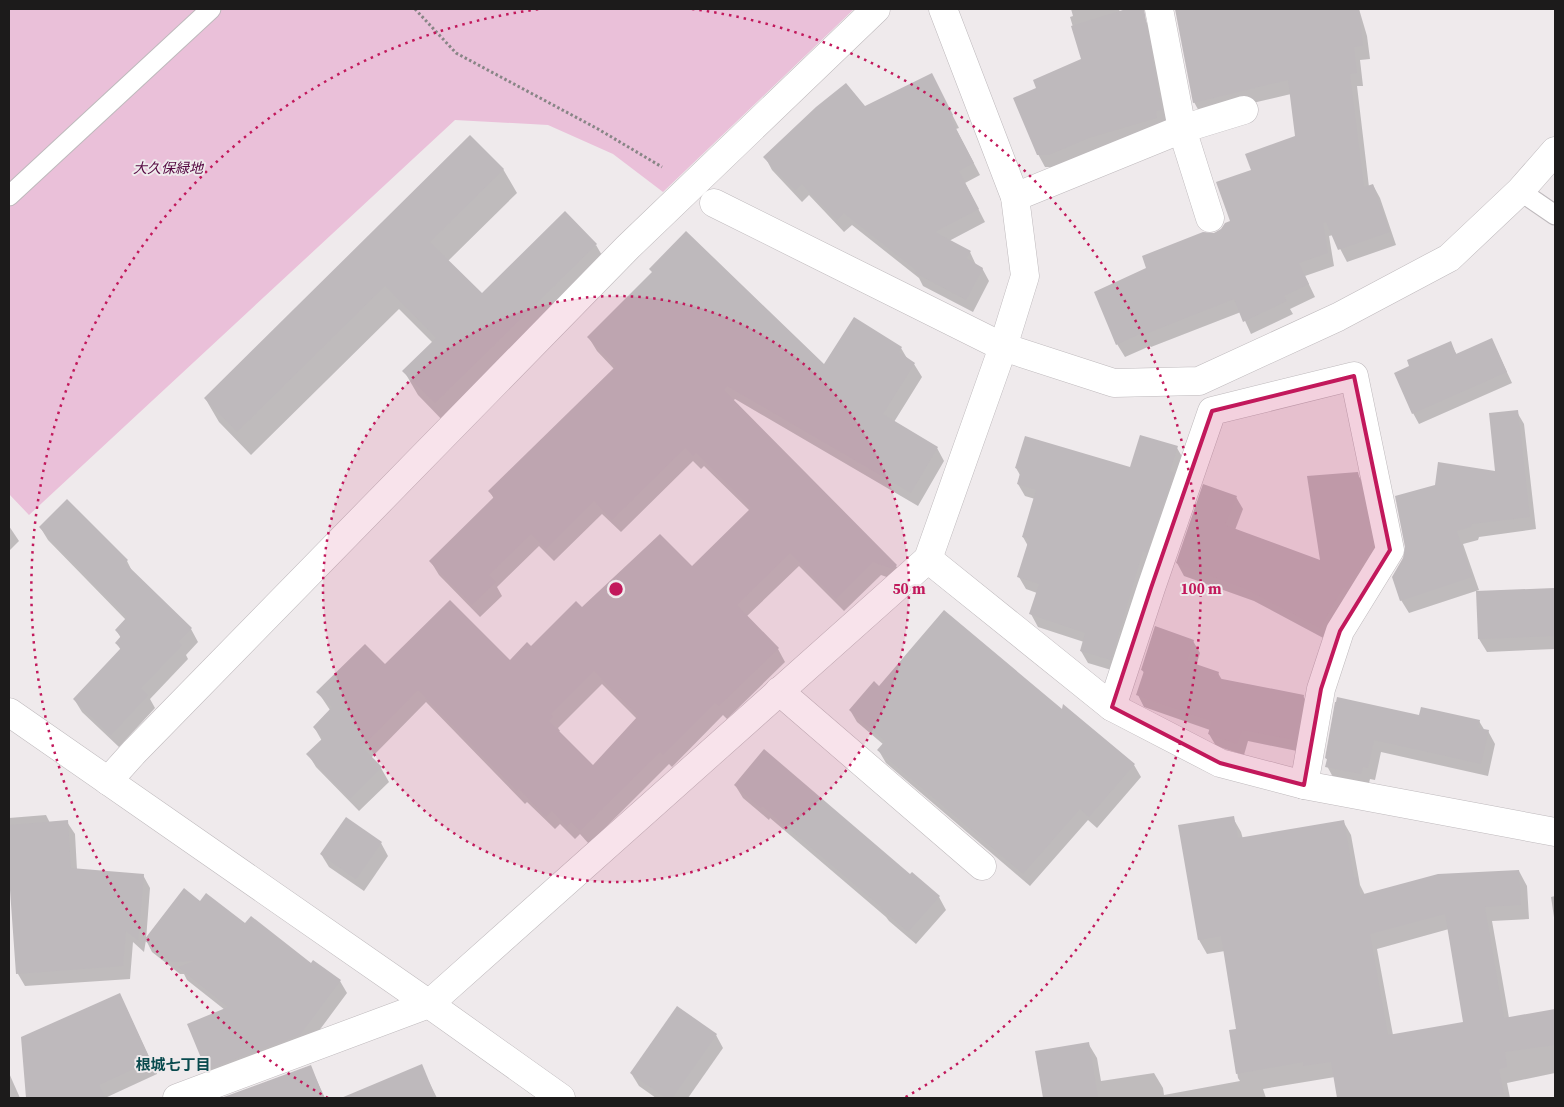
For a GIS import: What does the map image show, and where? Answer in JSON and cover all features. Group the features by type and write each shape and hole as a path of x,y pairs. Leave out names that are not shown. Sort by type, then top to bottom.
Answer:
{"street":[{"path":"108,781 607,268 876,9"},
{"path":"177,1098 429,1004 928,558 1003,347 1025,276 1015,197 943,9"},
{"path":"1159,9 1182,129 1210,218"},
{"path":"1015,197 1182,129 1244,110"},
{"path":"714,203 1003,347 1114,383 1198,381 1338,317 1449,258 1520,191 1555,151"},
{"path":"1112,707 1150,588 1212,411 1354,376 1390,550 1340,631 1320,689 1304,785"},
{"path":"928,558 1112,707 1220,763 1304,785 1555,832"},
{"path":"779,691 982,866"},
{"path":"9,712 561,1098"}],"lane":[{"path":"9,196 211,9"},
{"path":"1520,191 1555,216"}],"path":[{"path":"415,9 456,53 598,129 692,185"}],"highlighted area":[{"path":"1354,376 1390,550 1340,631 1321,689 1304,785 1220,763 1112,707 1212,411"}],"green space":[{"name":"大久保緑地","path":"9,9 854,9 663,192 613,154 548,125 455,120 29,515 9,494"}],"building":[{"path":"1126,9 1144,9 1162,110 1156,111 1157,118 1089,138 1049,155 1037,155 1013,98 1036,88 1033,80 1081,59 1071,26"},
{"path":"1175,9 1359,9 1363,46 1354,47 1357,73 1350,74 1364,187 1373,184 1390,232 1338,250 1326,222 1323,223 1328,253 1299,263 1309,284 1284,296 1287,301 1243,322 1234,299 1143,335 1142,333 1116,345 1094,292 1146,268 1142,256 1203,232 1214,233 1221,229 1225,223 1230,221 1216,182 1251,170 1245,154 1295,136 1288,80 1193,103"},
{"path":"932,73 953,115 950,117 974,163 959,171 979,209 935,232 971,251 966,258 983,268 966,300 915,273 916,270 844,213 837,220 802,184 795,190 763,157 816,107 846,83 865,106"},
{"path":"470,135 504,169 430,242 482,293 565,211 597,244 435,403 402,371 436,338 385,286 237,432 204,398"},
{"path":"686,231 824,364 854,317 902,347 899,352 915,363 883,414 938,447 911,493 727,386 724,390 897,565 893,569 873,562 836,599 790,553 737,605 779,648 719,706 715,703 663,755 660,752 580,831 571,822 567,827 552,811 546,817 519,789 517,791 418,690 362,747 382,767 350,799 306,754 323,738 313,727 332,707 316,692 365,644 385,664 450,600 510,660 527,642 531,646 576,601 582,607 660,534 692,566 751,508 696,453 693,456 685,448 612,520 594,501 546,549 531,534 489,575 496,582 472,605 429,561 494,497 488,491 616,366 587,337 652,272 649,269","holes":["594,671 638,716 593,765 549,721 553,717 551,714"]},
{"path":"1492,338 1507,372 1412,414 1394,373 1409,366 1407,360 1451,341 1456,354"},
{"path":"1518,410 1530,517 1472,524 1471,527 1457,531 1472,577 1400,601 1392,577 1403,558 1405,547 1395,496 1435,485 1438,462 1495,471 1489,413"},
{"path":"1140,435 1178,446 1170,471 1174,473 1147,553 1143,551 1111,660 1080,651 1085,633 1029,614 1039,584 1017,577 1029,539 1022,537 1036,490 1017,484 1021,470 1015,468 1025,436 1130,467"},
{"path":"1358,472 1373,544 1347,589 1343,587 1320,628 1246,589 1176,563 1203,484 1237,496 1225,525 1320,560 1307,476"},
{"path":"67,499 128,560 125,563 192,628 178,642 182,645 141,688 148,695 111,735 73,699 121,648 115,643 121,636 115,630 127,617 39,527"},
{"path":"1554,588 1555,636 1478,639 1476,591"},
{"path":"944,610 1062,709 1063,704 1135,764 1089,817 1080,809 1023,874 877,750 885,741 849,710 874,681 879,686"},
{"path":"1155,626 1194,640 1187,661 1219,672 1217,678 1304,695 1296,740 1242,730 1237,744 1208,734 1212,721 1136,695 1144,671 1141,670"},
{"path":"1337,697 1419,715 1421,707 1480,720 1478,728 1489,730 1481,764 1374,740 1368,768 1363,767 1361,774 1325,767 1327,759 1325,758"},
{"path":"764,749 910,874 912,872 940,896 908,932 762,806 761,808 734,785"},
{"path":"1234,816 1238,838 1344,820 1354,878 1357,877 1360,895 1438,874 1519,870 1521,905 1485,907 1504,1018 1555,1009 1555,1045 1505,1052 1507,1067 1499,1069 1504,1094 1483,1098 1337,1098 1331,1062 1303,1066 1303,1062 1236,1074 1229,1030 1236,1029 1221,936 1198,940 1178,825","holes":["1445,914 1463,1022 1388,1035 1370,934"]},
{"path":"346,817 382,842 356,879 320,854"},
{"path":"68,820 71,868 144,874 138,940 126,931 123,966 16,974 9,876 9,825"},
{"path":"184,888 200,901 206,893 245,923 251,916 311,963 313,960 341,980 300,1035 206,1070 187,1024 228,1007 178,967 194,961 172,962 144,940"},
{"path":"120,993 151,1061 99,1085 105,1098 26,1098 21,1037"},
{"path":"677,1006 717,1034 672,1098 666,1098 630,1073"},
{"path":"1089,1042 1098,1098 1043,1098 1035,1051"},
{"path":"422,1064 436,1098 341,1098"},
{"path":"311,1065 324,1098 221,1098"}],"district":[{"name":"根城七丁目","path":"173,1065"}]}
